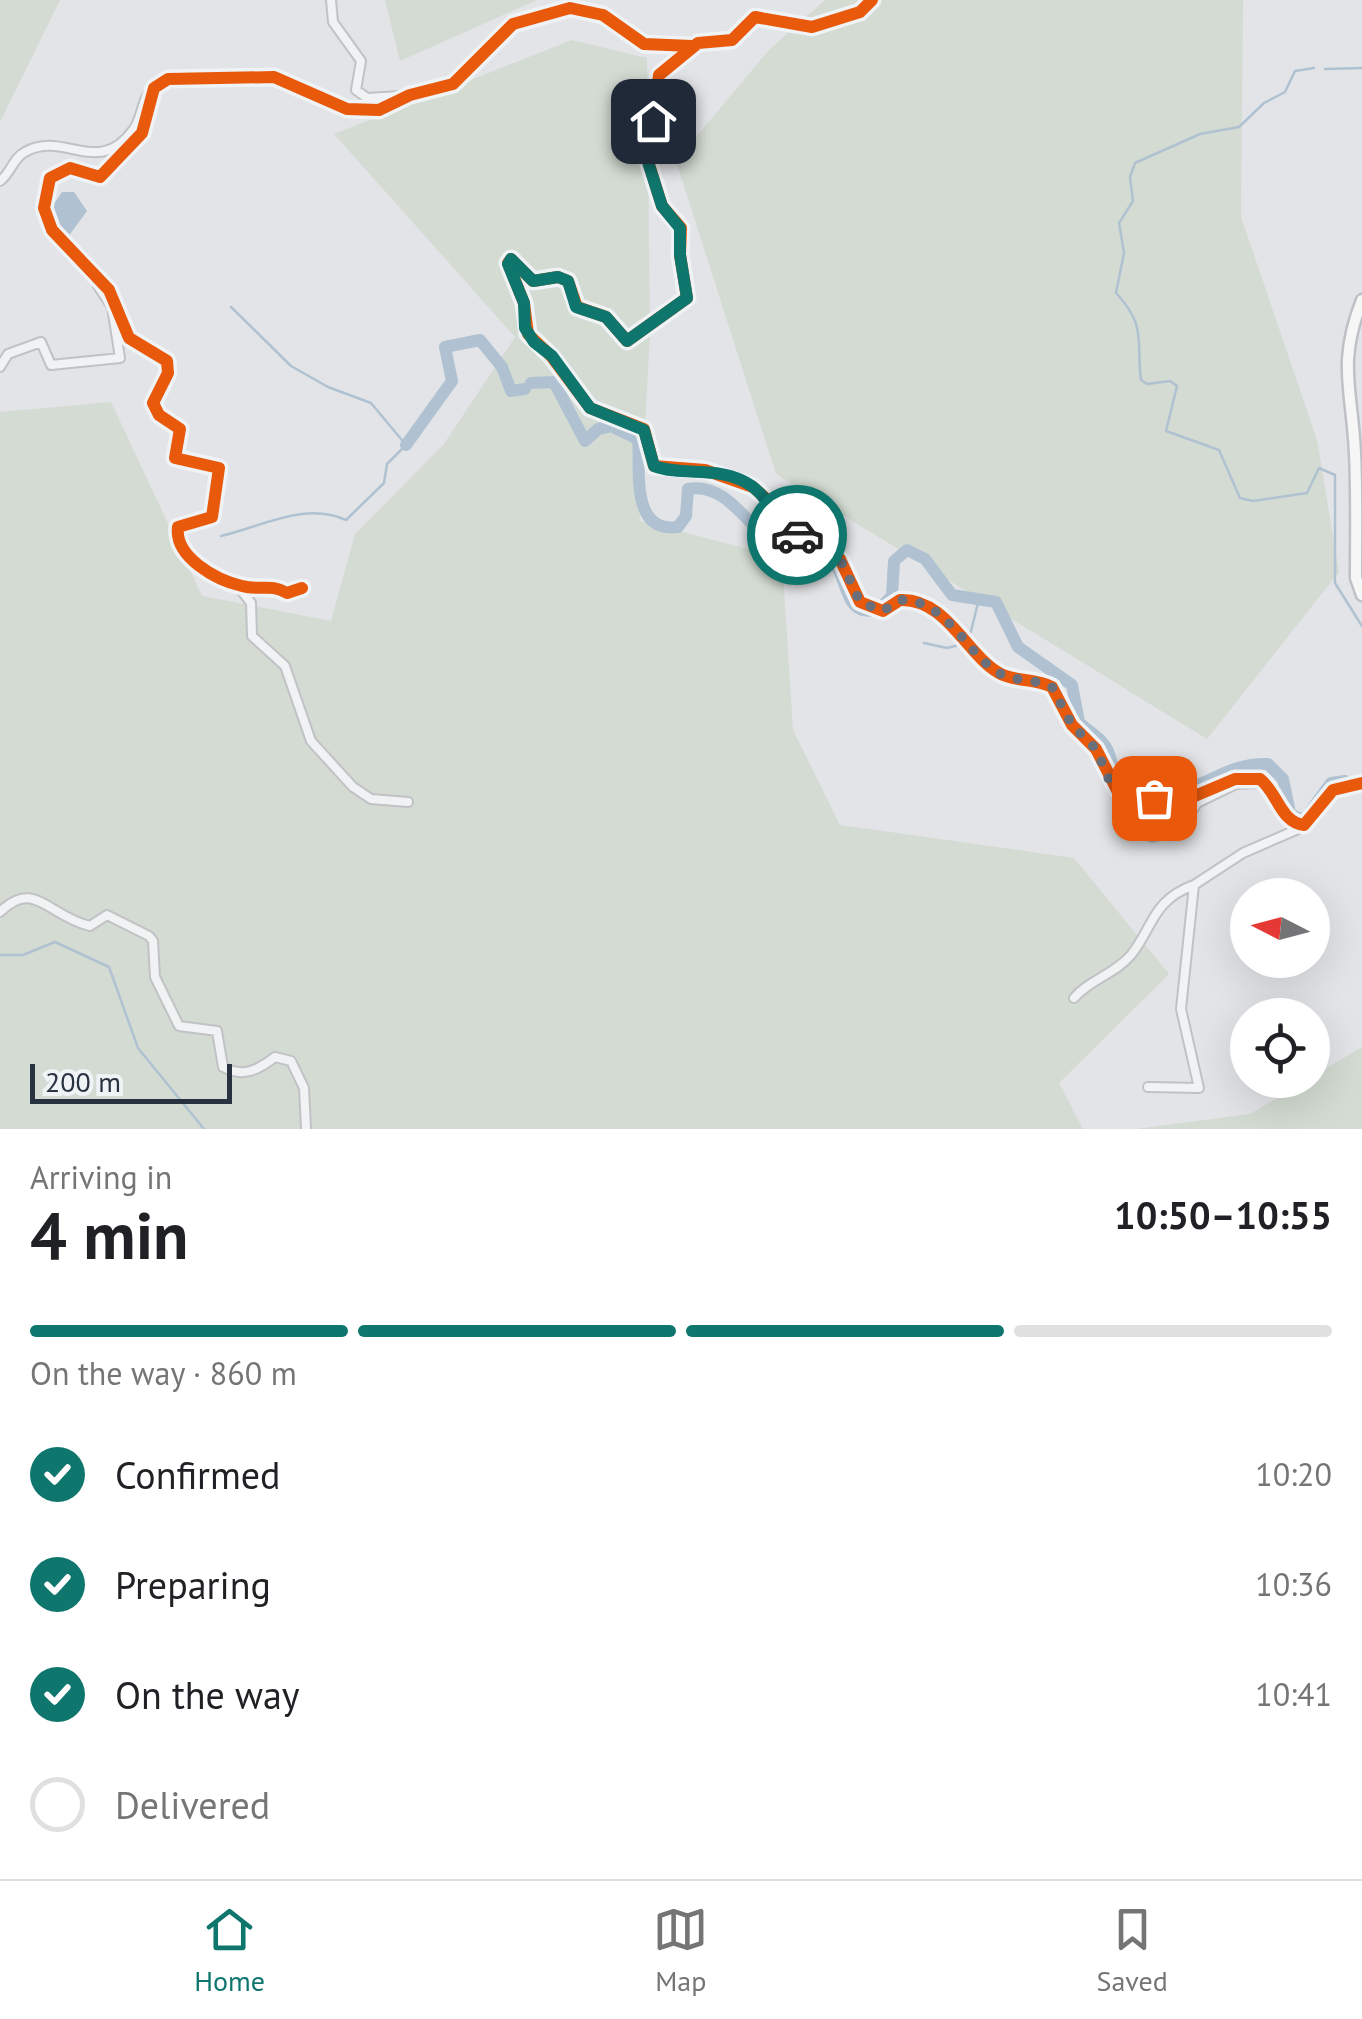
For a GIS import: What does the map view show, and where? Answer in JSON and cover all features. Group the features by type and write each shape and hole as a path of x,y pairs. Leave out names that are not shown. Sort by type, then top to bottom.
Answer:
{"main road":[{"path":"1362,300 1348,341 1345,376 1355,448 1356,578 1362,595"}],"street":[{"path":"331,0 333,22 361,61 356,90 380,100 453,84 514,24 570,8 603,15 644,44 692,46 732,40 755,18 812,27 860,12 872,0"},
{"path":"692,46 656,78 647,150 662,206 680,228 687,298 627,341 606,317 576,307 568,281 558,277 533,281 511,259 508,264 524,303 528,334 552,356 590,408 644,430 654,466 705,470 742,480 772,503 784,528 840,559 860,602 883,611 900,600 919,603 956,630 999,673 1052,687 1072,725 1096,749 1116,790 1183,801 1235,779 1260,778 1291,822 1308,823"},
{"path":"0,181 25,151 49,144 92,154 112,148 132,132 154,88 168,79 262,76 287,80 334,105 363,112 410,94"},
{"path":"0,367 8,354 41,342 46,362 51,365 122,356 112,307 44,214 50,178 70,168 100,177 142,133 154,88"},
{"path":"74,255 115,298 129,338 166,361 168,373 153,403 158,415 180,430 176,458 214,464 220,472 212,517 178,528 178,538 190,563 208,568 238,586 251,604 252,636 277,656 292,678 311,741 362,796 408,802"},
{"path":"238,586 273,585 287,593 302,588"},
{"path":"1074,998 1084,984 1129,958 1149,919 1194,885 1242,853 1298,832 1333,790 1362,783"},
{"path":"1152,837 1182,828 1192,806 1236,784 1266,784"},
{"path":"1148,1087 1200,1088 1182,1009 1194,885"},
{"path":"0,912 16,897 27,896 74,922 90,926 106,915 148,936 153,942 155,976 180,1026 217,1031 222,1067 234,1073 259,1069 275,1057 290,1061 304,1088 306,1129"}],"shaded area":[{"path":"0,0 60,0 0,122"},
{"path":"385,0 537,0 400,61"},
{"path":"825,0 1243,0 1241,217 1317,440 1339,572 1207,739 776,474 676,161 769,50"},
{"path":"572,40 647,58 650,332 640,521 782,558 793,730 840,825 1074,858 1169,974 1059,1083 1083,1129 0,1129 0,412 111,402 202,596 331,621 355,534 444,444 515,337 334,134"},
{"path":"1362,1047 1362,1129 1136,1129 1250,1114 1277,1098 1330,1098 1330,1066"}],"water":[{"path":"62,192 74,192 87,211 68,237 57,229 49,211"}],"waterway":[{"path":"1314,68 1295,71 1285,92 1264,103 1239,127 1200,134 1135,163 1130,177 1133,201 1119,223 1124,253 1116,293 1136,324 1141,380 1147,384 1170,381 1177,386 1166,431 1219,450 1240,498 1253,501 1307,493 1319,468 1335,475 1335,583 1362,626"},
{"path":"1325,69 1362,68"},
{"path":"221,536 299,514 315,513 346,520 384,483 387,464 406,445 371,403 328,387 291,366 231,307"},
{"path":"406,445 452,381 445,347 480,340 502,367 511,391 525,389"},
{"path":"531,383 554,382 585,441 598,429 608,427"},
{"path":"615,428 638,439 641,496 652,520 662,526 678,527 686,516 688,489 715,493 778,547 832,559 852,602 865,610 875,610"},
{"path":"882,606 892,596 894,561 907,550 925,559 952,595 996,602 1018,647 1072,685 1079,722 1105,746 1115,775 1126,788 1172,792 1249,765 1268,764 1283,779 1290,813 1299,819 1307,816 1331,783 1345,781"},
{"path":"969,639 979,599"},
{"path":"924,643 947,648 963,644"},
{"path":"0,955 23,955 55,942 109,967 138,1048 204,1129"}],"cycle path":[{"path":"872,0 860,12 812,27 755,17 732,40 698,43 659,75 647,158 662,206 681,228 680,255 687,298 627,341 606,317 577,307 568,281 558,277 533,281 511,259 508,263 524,303 528,334 551,356 590,408 644,429 654,466 705,470 753,487 771,503 784,527 840,559 860,602 883,611 900,600 930,608 999,673 1052,687 1072,725 1096,749 1117,790 1183,801 1235,779 1260,779 1284,813 1304,825 1333,790 1362,783"},
{"path":"302,588 287,593 232,583 199,566 183,548 178,527 212,517 219,468 175,458 180,429 159,415 153,403 168,373 167,361 129,338 109,290 52,230 44,208 50,178 70,168 100,177 142,133 154,88 168,79 274,77 347,109 379,110 410,95 453,84 513,24 570,8 603,15 644,44 692,46"}],"way so far":[{"path":"797,535 840,559 860,602 879,611 900,600 919,603 956,630 999,673 1040,680 1052,687 1072,725 1096,749 1116,790 1154,798"}],"route":[{"path":"653,121 647,158 662,206 679,223 687,298 627,341 611,320 576,307 571,286 564,278 533,281 511,259 508,264 524,303 525,328 534,342 552,356 590,408 644,430 650,438 654,466 705,470 742,480 772,503 784,528 797,535"}]}
